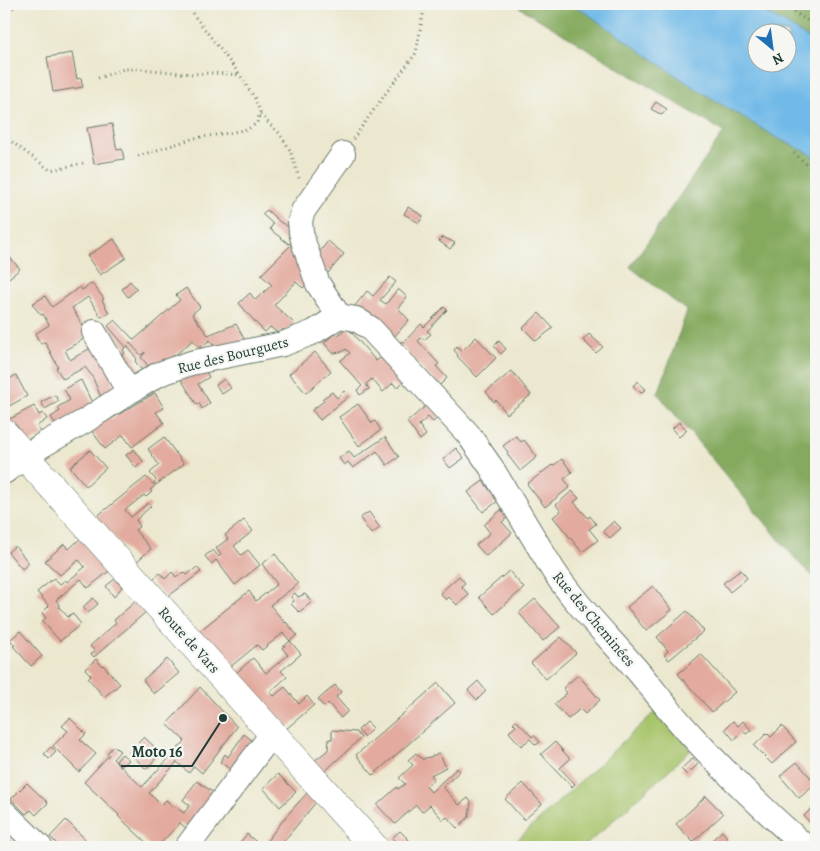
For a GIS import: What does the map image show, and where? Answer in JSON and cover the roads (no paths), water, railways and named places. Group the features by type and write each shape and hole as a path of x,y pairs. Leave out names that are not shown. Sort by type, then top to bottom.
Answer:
{"main road":[{"name":"Route de Vars","path":"4,433 14,464 272,734 374,847"}],"street":[{"path":"339,316 318,284 304,244 300,221 304,211 343,154"},
{"name":"Rue des Bourguets","path":"14,464 159,374 191,363 283,344 314,332 339,316"},
{"name":"Rue des Cheminées","path":"339,316 356,319 370,328 468,434 491,467 563,586 691,735 767,813 806,847"},
{"path":"94,332 129,392"},
{"path":"187,847 272,734"},
{"path":"4,812 40,847"}],"water":[{"path":"569,4 745,4 783,22 748,22 748,72 798,72 798,32 816,44 816,160 809,153 777,138 690,85 582,10"}],"place":[{"name":"Moto 16","path":"223,718"}]}
